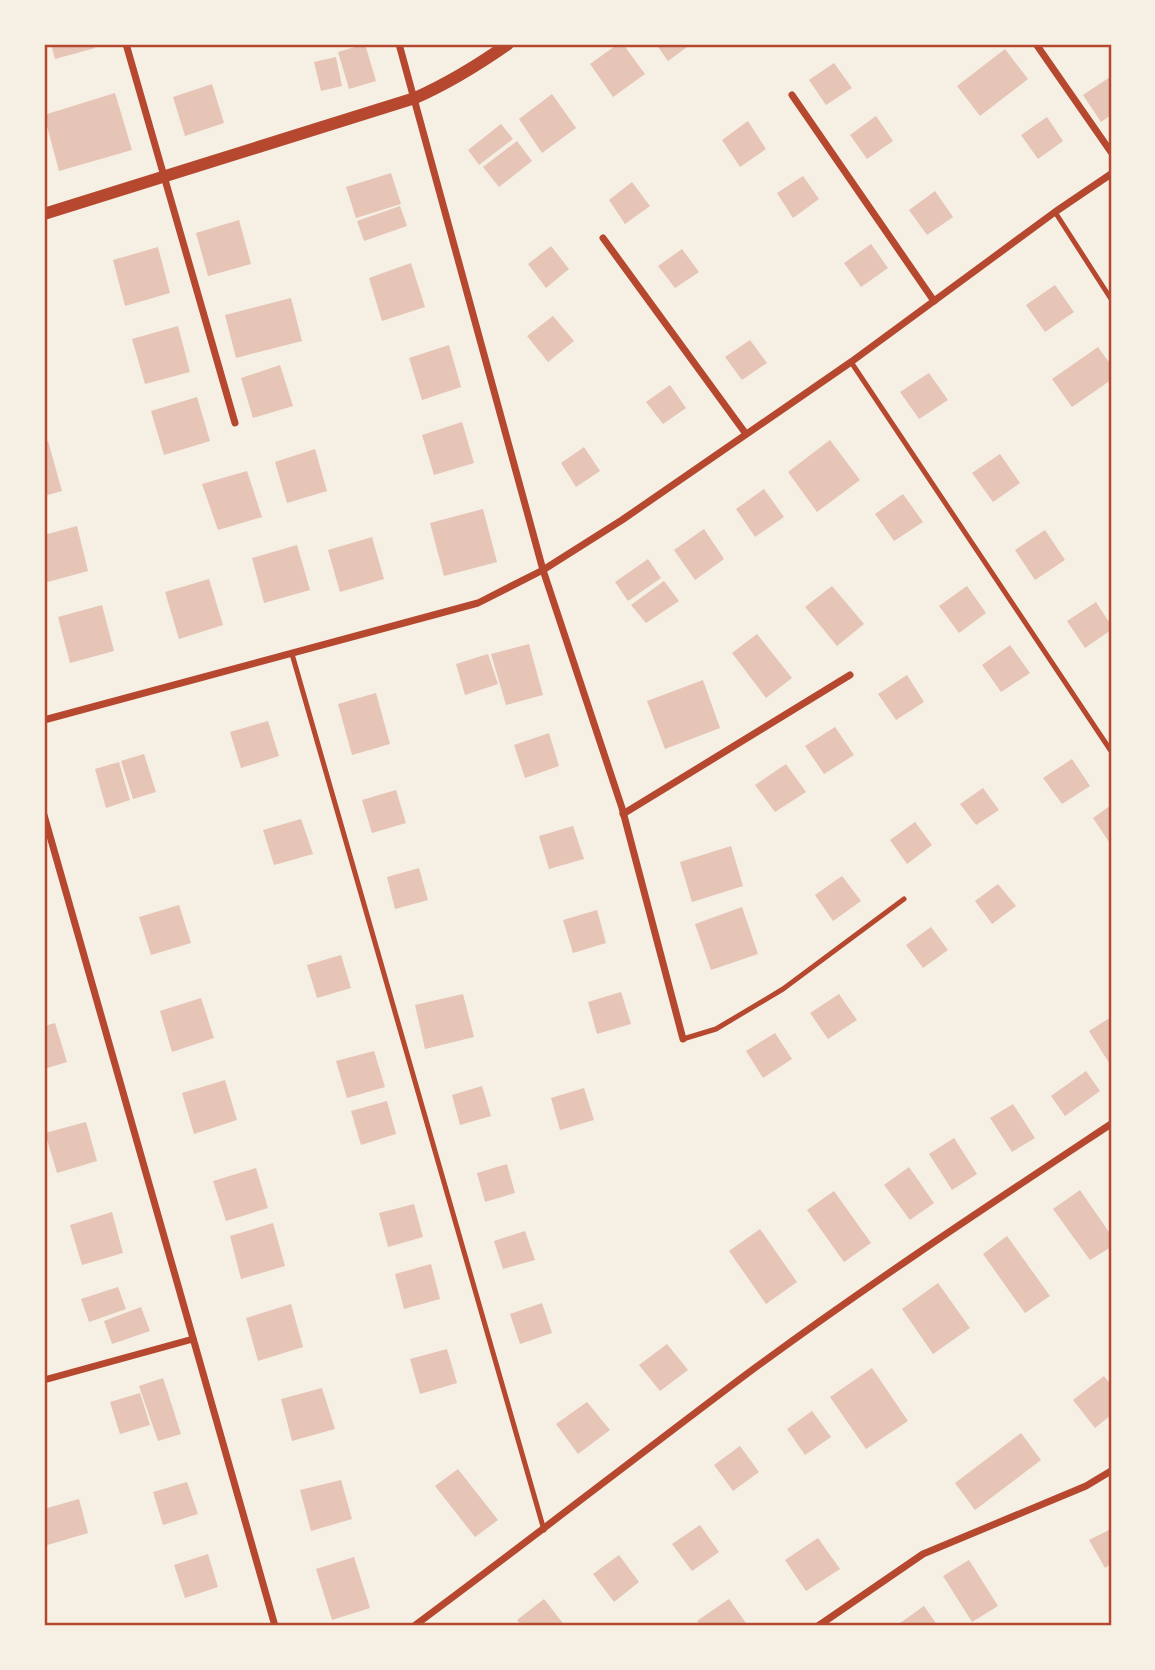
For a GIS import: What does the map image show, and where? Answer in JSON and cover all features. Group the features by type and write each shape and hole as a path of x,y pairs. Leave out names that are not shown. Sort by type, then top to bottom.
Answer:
{"street":[{"path":"125,44 235,423"},
{"path":"399,44 542,570 623,814 683,1040"},
{"path":"44,214 415,98 465,73 508,44"},
{"path":"1036,44 1111,152"},
{"path":"792,95 934,301"},
{"path":"44,720 478,603 542,570 622,520 851,362 1111,174"},
{"path":"603,237 746,434"},
{"path":"623,814 850,676"},
{"path":"44,815 275,1626"},
{"path":"414,1626 771,1357 924,1248 1111,1124"},
{"path":"44,1380 193,1339"},
{"path":"818,1626 923,1554 1086,1486 1111,1471"}],"lane":[{"path":"1055,212 1111,299"},
{"path":"851,362 1111,751"},
{"path":"292,654 544,1530"},
{"path":"683,1040 716,1029 783,989 904,899"}],"building":[{"path":"51,44 94,44 95,48 55,59"},
{"path":"365,44 376,81 349,89 338,52"},
{"path":"618,44 623,44 645,74 613,97 590,64"},
{"path":"656,44 691,44 668,61"},
{"path":"1005,49 1028,79 980,116 957,86"},
{"path":"336,57 342,86 321,91 314,62"},
{"path":"834,63 852,88 826,105 809,80"},
{"path":"1110,77 1111,115 1101,122 1083,95"},
{"path":"212,84 224,123 185,136 173,97"},
{"path":"115,93 132,150 59,171 44,115"},
{"path":"552,94 576,128 542,153 519,119"},
{"path":"876,116 893,141 867,159 850,135"},
{"path":"1047,117 1063,141 1038,159 1021,135"},
{"path":"748,121 766,149 740,167 722,140"},
{"path":"501,124 513,139 479,165 468,150"},
{"path":"517,141 532,161 499,187 483,167"},
{"path":"391,173 401,204 356,218 346,187"},
{"path":"803,176 819,199 793,218 777,193"},
{"path":"632,182 650,206 625,224 609,200"},
{"path":"935,191 953,217 927,235 909,210"},
{"path":"400,206 407,226 364,241 357,221"},
{"path":"239,220 251,264 208,276 196,233"},
{"path":"871,244 888,268 861,287 844,263"},
{"path":"551,246 569,269 546,288 528,264"},
{"path":"158,247 170,293 125,306 113,260"},
{"path":"682,249 699,272 675,288 658,266"},
{"path":"411,263 425,307 382,321 369,278"},
{"path":"1055,285 1074,312 1045,332 1026,305"},
{"path":"291,298 302,341 236,358 225,315"},
{"path":"553,316 574,341 548,362 527,336"},
{"path":"178,326 190,372 145,384 132,339"},
{"path":"750,340 767,363 742,380 725,357"},
{"path":"449,345 461,387 422,400 409,358"},
{"path":"1098,347 1111,365 1111,380 1072,407 1052,379"},
{"path":"280,365 293,406 253,418 241,378"},
{"path":"929,373 948,400 919,419 900,392"},
{"path":"670,385 686,408 663,424 646,402"},
{"path":"197,397 210,441 164,455 151,411"},
{"path":"462,422 474,463 434,475 422,435"},
{"path":"830,440 860,480 817,512 788,472"},
{"path":"48,441 62,491 44,496 44,442"},
{"path":"584,447 600,471 576,487 561,463"},
{"path":"315,449 327,491 287,503 275,462"},
{"path":"1000,454 1020,483 993,502 972,473"},
{"path":"247,471 262,517 218,530 202,484"},
{"path":"764,489 784,517 755,537 736,509"},
{"path":"903,494 923,522 894,541 875,514"},
{"path":"483,509 497,562 444,576 430,523"},
{"path":"77,526 88,571 44,583 44,535"},
{"path":"704,529 724,559 695,580 674,550"},
{"path":"1045,530 1065,560 1035,580 1015,550"},
{"path":"372,537 384,579 340,592 328,550"},
{"path":"297,545 310,590 264,603 252,558"},
{"path":"648,559 661,578 628,601 615,582"},
{"path":"209,579 223,625 179,639 165,592"},
{"path":"664,581 679,601 646,623 631,605"},
{"path":"832,586 864,624 837,646 805,607"},
{"path":"967,586 986,613 959,633 939,606"},
{"path":"1096,602 1111,625 1111,630 1085,648 1067,621"},
{"path":"102,605 114,651 70,663 58,617"},
{"path":"757,634 792,678 766,698 732,653"},
{"path":"529,644 543,695 506,705 491,654"},
{"path":"1010,645 1030,673 1001,692 982,665"},
{"path":"488,654 498,684 465,695 456,664"},
{"path":"907,675 924,702 896,720 878,694"},
{"path":"703,680 720,728 665,749 647,701"},
{"path":"376,693 390,744 352,755 338,704"},
{"path":"268,721 279,756 241,768 230,732"},
{"path":"835,727 854,755 824,774 805,746"},
{"path":"549,733 559,766 525,778 514,745"},
{"path":"144,754 156,792 133,799 121,761"},
{"path":"1072,759 1090,786 1062,804 1043,778"},
{"path":"119,762 130,800 106,808 95,769"},
{"path":"786,764 806,792 775,812 755,785"},
{"path":"983,788 999,810 976,825 960,804"},
{"path":"396,790 406,823 372,833 362,800"},
{"path":"1111,805 1111,845 1093,818"},
{"path":"301,819 313,854 274,865 263,830"},
{"path":"915,822 932,845 907,864 890,840"},
{"path":"573,826 584,859 549,869 539,836"},
{"path":"731,846 743,886 692,902 680,862"},
{"path":"419,868 428,900 395,909 387,877"},
{"path":"842,876 861,901 833,921 815,895"},
{"path":"998,884 1016,906 992,924 975,901"},
{"path":"179,905 191,943 151,955 139,917"},
{"path":"742,907 758,954 711,970 695,924"},
{"path":"597,910 606,943 573,953 563,920"},
{"path":"931,927 948,950 923,968 906,945"},
{"path":"341,955 351,988 317,998 307,965"},
{"path":"621,992 631,1024 597,1034 588,1002"},
{"path":"463,994 474,1037 425,1049 415,1005"},
{"path":"839,994 857,1020 828,1039 810,1013"},
{"path":"201,998 214,1038 172,1052 160,1011"},
{"path":"1111,1017 1111,1066 1089,1031"},
{"path":"55,1023 67,1062 44,1069 44,1026"},
{"path":"775,1033 792,1059 763,1078 746,1051"},
{"path":"374,1051 385,1087 347,1098 336,1061"},
{"path":"1086,1071 1100,1091 1065,1116 1051,1096"},
{"path":"225,1080 237,1120 194,1134 182,1093"},
{"path":"482,1086 491,1116 460,1125 452,1095"},
{"path":"584,1088 594,1120 560,1130 551,1098"},
{"path":"387,1101 396,1134 361,1145 351,1111"},
{"path":"1013,1104 1035,1138 1012,1152 990,1118"},
{"path":"86,1122 97,1161 57,1173 45,1133"},
{"path":"954,1138 977,1174 952,1190 929,1154"},
{"path":"507,1164 515,1193 485,1202 477,1173"},
{"path":"909,1167 934,1203 910,1220 884,1185"},
{"path":"256,1168 268,1208 226,1221 213,1181"},
{"path":"1080,1190 1111,1235 1111,1247 1090,1260 1053,1209"},
{"path":"834,1191 871,1243 844,1262 807,1210"},
{"path":"414,1204 423,1237 388,1247 379,1213"},
{"path":"112,1212 123,1253 82,1265 70,1225"},
{"path":"273,1223 285,1266 241,1279 230,1236"},
{"path":"760,1229 797,1282 766,1304 729,1251"},
{"path":"525,1231 535,1260 503,1269 494,1241"},
{"path":"1007,1236 1050,1296 1025,1313 983,1254"},
{"path":"431,1264 440,1299 404,1309 395,1274"},
{"path":"938,1283 970,1328 933,1354 902,1309"},
{"path":"118,1287 126,1309 89,1322 81,1299"},
{"path":"542,1303 552,1333 520,1344 510,1314"},
{"path":"291,1304 303,1347 258,1361 246,1318"},
{"path":"141,1307 150,1331 112,1344 104,1321"},
{"path":"667,1344 688,1370 660,1391 639,1365"},
{"path":"447,1349 457,1383 420,1394 410,1359"},
{"path":"872,1368 908,1421 866,1449 830,1397"},
{"path":"1104,1376 1111,1385 1111,1415 1095,1428 1073,1400"},
{"path":"163,1378 181,1434 158,1441 139,1386"},
{"path":"322,1388 335,1429 292,1441 281,1399"},
{"path":"140,1393 150,1425 120,1434 110,1402"},
{"path":"587,1402 610,1430 578,1454 556,1424"},
{"path":"812,1411 831,1437 805,1455 787,1429"},
{"path":"1021,1433 1041,1460 975,1510 955,1483"},
{"path":"740,1446 759,1472 733,1491 714,1465"},
{"path":"458,1469 498,1520 475,1537 435,1486"},
{"path":"341,1480 352,1519 311,1531 300,1490"},
{"path":"187,1482 198,1514 163,1525 153,1492"},
{"path":"79,1499 88,1533 44,1546 44,1509"},
{"path":"700,1525 719,1552 692,1571 672,1544"},
{"path":"1111,1529 1111,1564 1105,1568 1089,1540"},
{"path":"818,1538 840,1569 806,1591 785,1560"},
{"path":"208,1554 218,1587 185,1598 174,1565"},
{"path":"619,1555 639,1582 614,1602 593,1574"},
{"path":"354,1557 370,1608 332,1620 316,1569"},
{"path":"969,1560 998,1606 972,1622 943,1576"},
{"path":"544,1599 565,1626 522,1626 517,1620"},
{"path":"729,1599 748,1626 701,1626 697,1621"},
{"path":"924,1606 938,1626 896,1626"}]}
